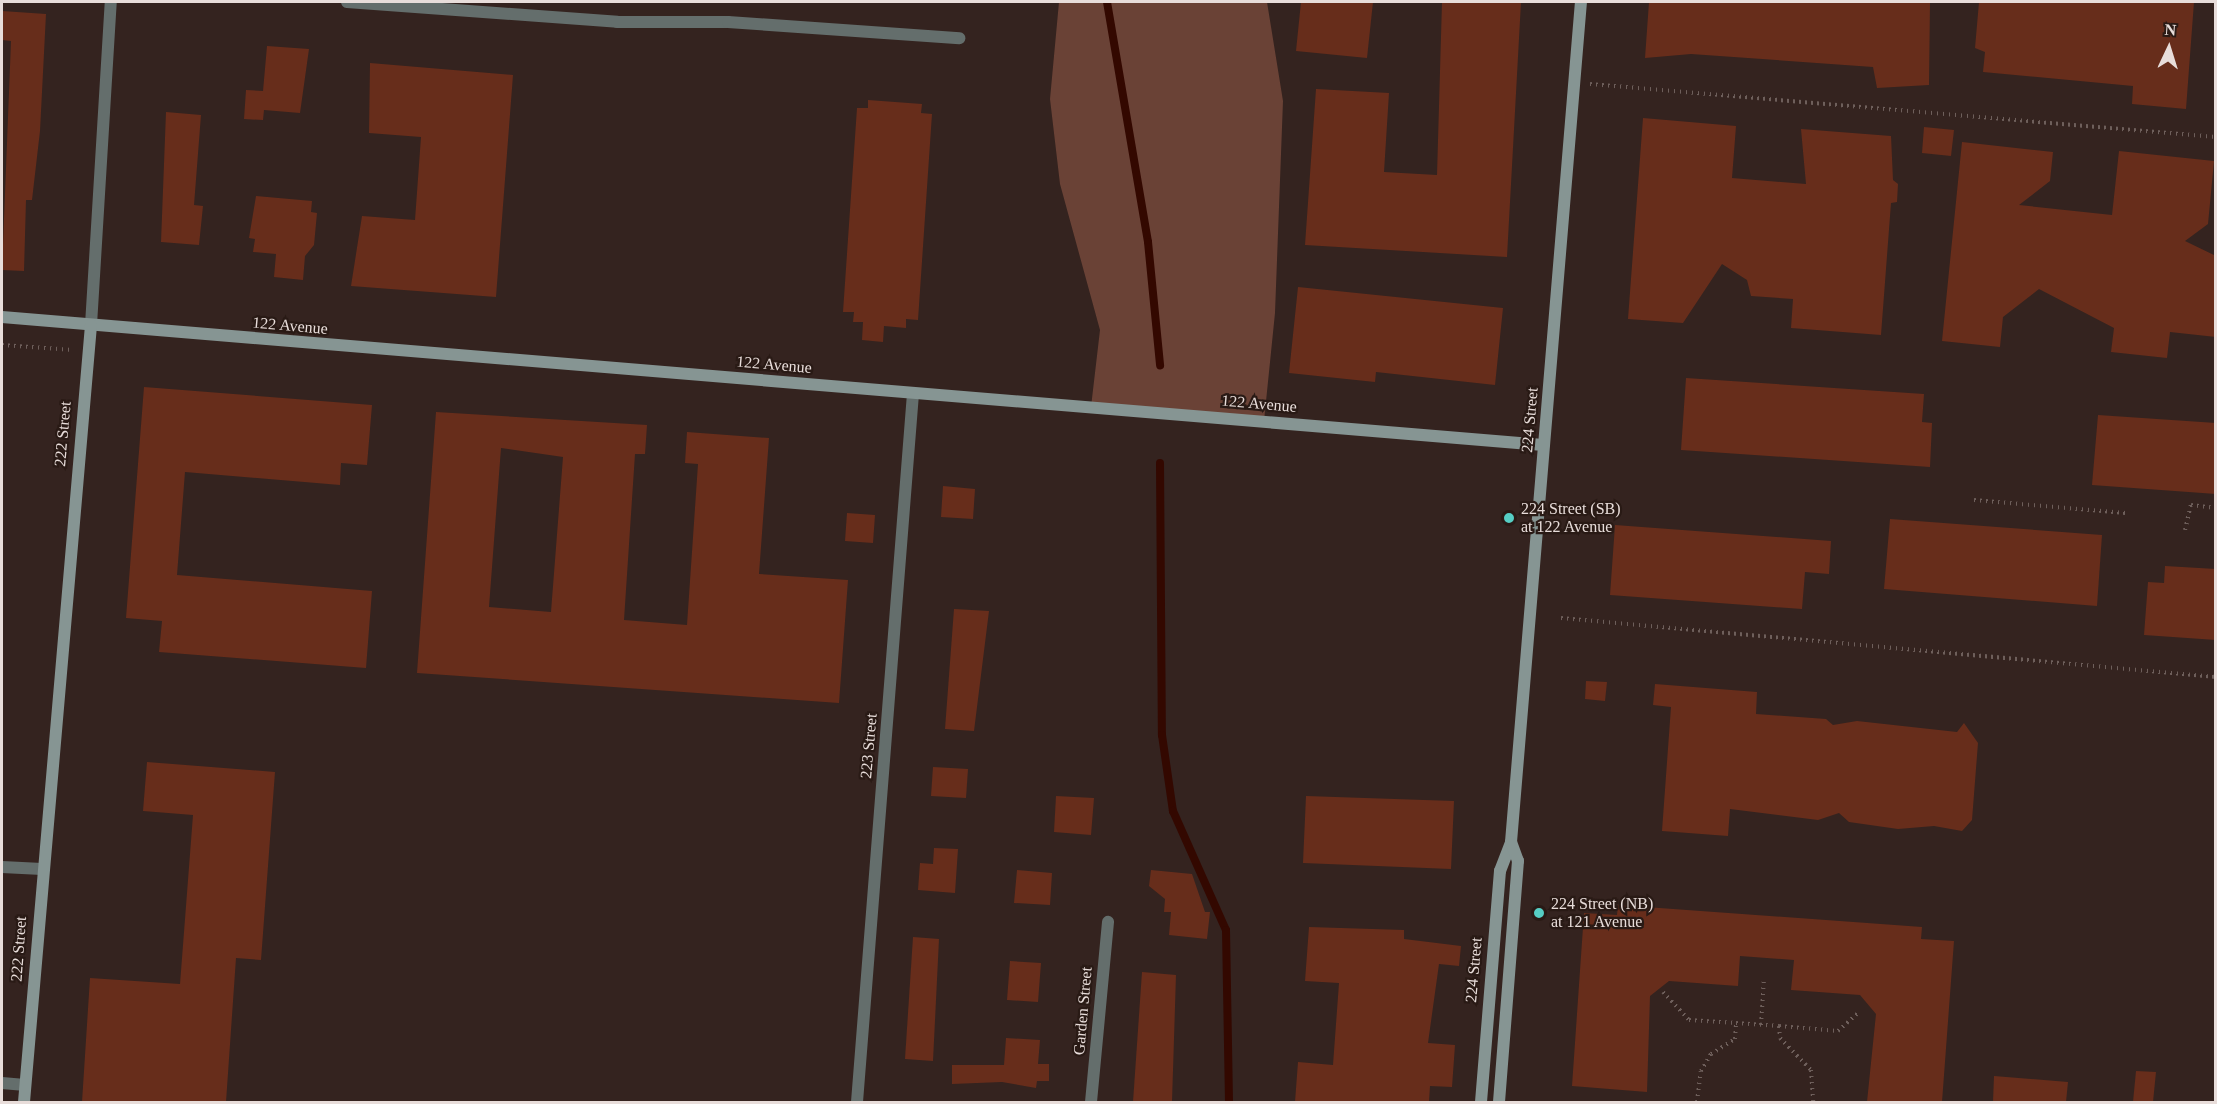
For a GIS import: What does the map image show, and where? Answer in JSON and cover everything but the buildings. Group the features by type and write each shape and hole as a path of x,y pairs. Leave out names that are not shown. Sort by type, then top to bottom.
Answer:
{"street":[{"name":"222 Street","path":"24,1102 42,869 91,325 111,2"},
{"path":"347,2 958,38"},
{"name":"224 Street","path":"1480,1102 1500,871 1511,842 1581,2"},
{"name":"122 Avenue","path":"2,317 1544,445"},
{"name":"223 Street","path":"857,1102 913,393"},
{"name":"224 Street","path":"1499,1102 1518,861 1511,842"},
{"path":"2,867 42,869"},
{"name":"Garden Street","path":"1091,1102 1108,922"},
{"path":"2,1083 25,1085"}],"path":[{"path":"1574,83 2216,137"},
{"path":"2,345 55,349"},
{"path":"1974,500 2125,513"},
{"path":"2185,530 2191,505 2216,508"},
{"path":"1561,618 2216,677"},
{"path":"1761,1025 1764,978"},
{"path":"1663,992 1689,1020 1838,1031 1859,1012"},
{"path":"1697,1102 1701,1071 1711,1054 1735,1039 1736,1023"},
{"path":"1779,1026 1780,1038 1811,1070 1813,1102"}],"shaded area":[{"path":"1059,2 1267,2 1283,101 1275,313 1264,421 1091,407 1100,330 1060,184 1050,99"}],"waterway":[{"path":"1107,2 1148,242 1160,365"},
{"path":"1160,463 1162,735 1173,811 1226,930 1229,1102"}],"place":[{"name":"224 Street (SB) at 122 Avenue","path":"1509,518"},
{"name":"224 Street (NB) at 121 Avenue","path":"1539,913"}]}
